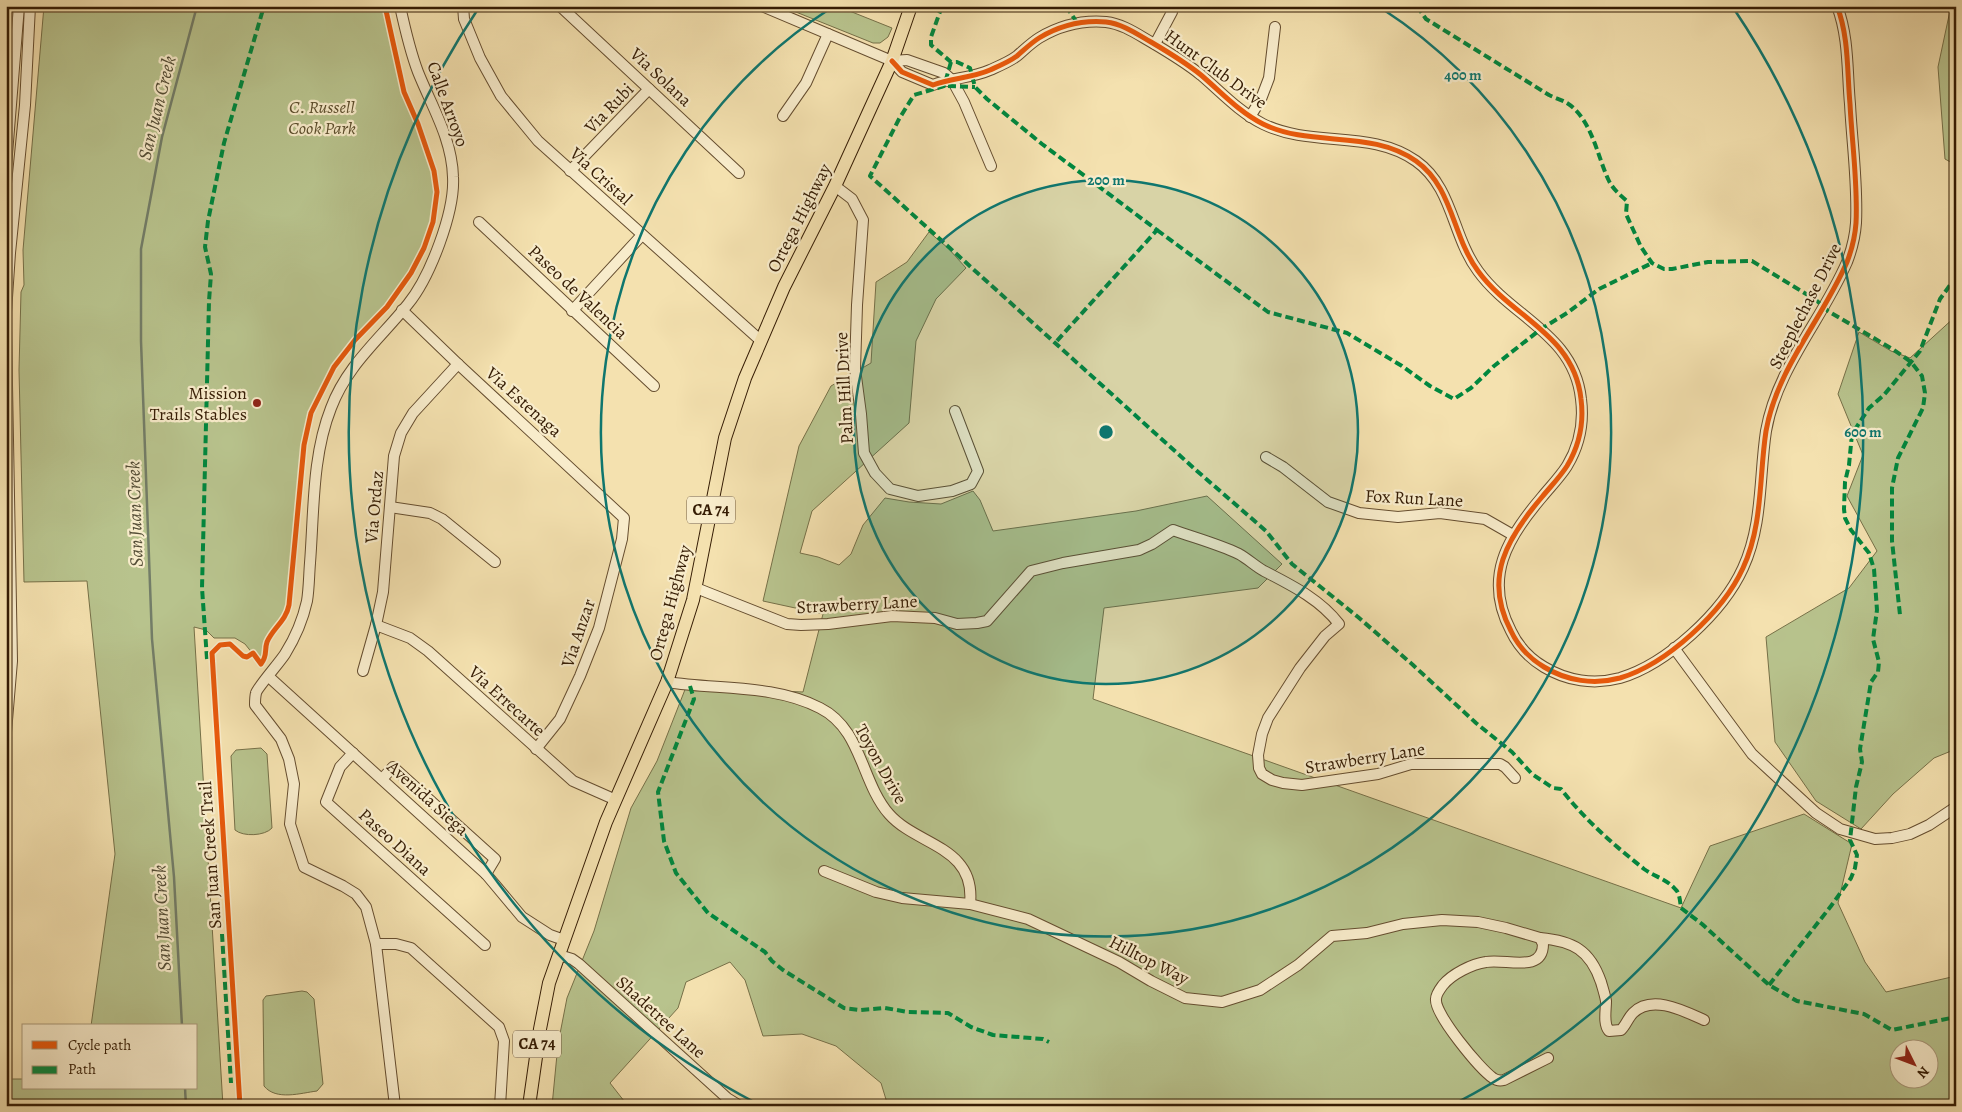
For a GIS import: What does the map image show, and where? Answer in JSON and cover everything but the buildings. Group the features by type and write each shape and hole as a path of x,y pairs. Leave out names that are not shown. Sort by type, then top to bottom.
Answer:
{"main road":[{"name":"Ortega Highway","path":"529,1106 540,1029 550,983 600,840 667,682 696,588 725,438 745,378 784,287 835,186 892,61 911,6"}],"street":[{"path":"6,166 19,6"},
{"path":"6,312 25,104 30,6"},
{"name":"Calle Arroyo","path":"395,1106 376,944 366,906 356,894 304,867 290,824 294,784 289,759 280,739 255,705 256,692 286,653 299,627 307,600 318,462 323,434 331,407 358,360 416,293 440,242 452,202 454,177 450,153 435,108 418,73 406,35 400,6"},
{"name":"Via Cristal","path":"463,6 464,19 480,58 501,96 538,141 760,340"},
{"name":"Via Solana","path":"560,6 739,174"},
{"path":"762,6 892,61 907,60 944,73 952,80 964,102 991,166"},
{"path":"1155,44 1172,12 1173,6"},
{"name":"Steeplechase Drive","path":"1674,648 1708,618 1741,574 1751,549 1757,518 1766,435 1772,403 1793,357 1838,281 1854,242 1856,220 1852,138 1844,29 1837,6"},
{"name":"Hunt Club Drive","path":"892,61 902,72 933,85 942,81 983,74 1013,59 1037,39 1068,24 1107,22 1132,30 1186,63 1250,117 1268,126 1301,137 1386,146 1418,162 1438,184 1447,200 1464,248 1479,273 1499,294 1556,342 1567,356 1580,386 1582,422 1576,449 1558,479 1513,535 1502,560 1499,584 1502,614 1517,642 1526,653 1539,664 1572,680 1601,681 1624,677 1674,648"},
{"path":"1250,117 1261,99 1268,78 1275,27"},
{"path":"783,116 806,83 828,34"},
{"name":"Via Rubi","path":"570,170 650,89"},
{"name":"Palm Hill Drive","path":"835,186 852,199 863,220 857,304 856,369 864,453 870,467 890,489 918,496 952,492 971,484 978,471 955,411"},
{"name":"Paseo de Valencia","path":"479,222 654,386"},
{"path":"572,310 642,235"},
{"name":"Via Estenaga","path":"402,310 624,518"},
{"path":"6,330 8,571 12,661 6,732"},
{"name":"Via Ordaz","path":"363,671 383,592 394,456 401,433 413,413 458,364"},
{"name":"Fox Run Lane","path":"1266,457 1283,467 1328,502 1359,513 1398,516 1440,513 1485,519 1513,535"},
{"path":"390,507 430,513 442,518 495,562"},
{"name":"Via Anzar","path":"536,749 560,720 599,628 622,539 624,518"},
{"name":"Strawberry Lane","path":"696,588 787,624 828,624 892,616 935,618 957,624 977,623 987,621 1031,571 1063,563 1138,550 1152,544 1173,530 1240,555 1303,592 1332,615 1339,624 1326,636 1300,668 1268,718 1262,734 1258,755 1259,768 1267,777 1288,785 1302,785 1378,774 1419,763 1500,764 1515,778"},
{"name":"Via Errecarte","path":"376,625 410,638 428,650 573,781 616,800"},
{"path":"1674,648 1752,754 1816,813 1840,829 1875,839 1892,838 1910,834 1929,825 1956,807"},
{"name":"Avenida Siega","path":"269,677 486,874 522,917 550,936 564,940"},
{"name":"Toyon Drive","path":"667,682 766,692 795,697 823,709 837,721 855,744 873,790 891,816 916,834 944,849 965,872 972,890 970,904"},
{"name":"Paseo Diana","path":"353,753 340,768 326,802 485,945"},
{"path":"382,779 393,767 495,859 486,874"},
{"name":"Hilltop Way","path":"824,871 876,892 902,898 970,904 1028,919 1119,962 1151,982 1184,998 1222,1002 1260,990 1298,965 1332,936 1367,933 1403,924 1442,920 1478,922 1540,938 1560,940 1573,945 1582,951 1597,970 1606,998 1606,1026 1609,1031 1621,1030 1633,1013 1641,1008 1654,1005 1667,1006 1704,1020"},
{"path":"1540,938 1543,950 1536,960 1524,963 1485,962 1451,977 1442,986 1436,999 1438,1010 1448,1026 1479,1065 1494,1079 1504,1080 1548,1058"},
{"path":"376,944 396,944 411,948 499,1027 504,1041 500,1106"},
{"name":"Shadetree Lane","path":"559,955 572,960 585,969 727,1098 740,1106"}],"green space":[{"name":"C. Russell Cook Park","path":"44,6 384,6 404,92 418,124 434,171 437,192 433,222 424,248 411,273 396,295 334,367 311,413 304,445 289,605 285,616 268,640 263,661 261,664 245,644 235,638 214,638 206,630 194,627 223,1106 6,1106 6,1079 22,1079 22,1090 198,1090 198,1024 91,1024 115,854 87,581 24,582 19,370 21,292 24,285 23,250"},
{"path":"781,6 837,6 892,28 888,37 880,43 873,43"},
{"path":"1951,6 1956,6 1956,165 1945,159 1938,67"},
{"path":"929,232 948,248 966,268 936,299 916,341 909,423 812,511 800,553 839,565 851,554 863,525 885,498 941,504 973,491 980,500 993,531 1136,511 1207,496 1282,564 1258,588 1104,608 1093,699 1681,908 1710,846 1804,814 1852,844 1838,903 1865,962 1886,992 1956,976 1956,1106 888,1106 881,1083 836,1046 802,1034 763,1036 745,980 730,962 686,982 678,1008 610,1083 628,1106 552,1106 558,1044 567,998 594,931 631,808 657,761 686,687 803,692 823,614 763,601 799,446 831,386 871,363 876,282 907,262"},
{"path":"1956,316 1956,749 1934,758 1893,794 1861,829 1816,801 1775,742 1766,637 1849,588 1877,551 1847,496 1863,455 1838,394 1859,332 1891,351 1910,358"},
{"path":"261,748 267,754 272,828 264,833 248,835 235,830 231,756 236,750"},
{"path":"307,992 314,999 323,1084 317,1091 282,1095 269,1091 264,1086 263,1000 266,996"}],"waterway":[{"name":"San Juan Creek","path":"182,1024 174,877 152,639 141,341 141,249 162,137 197,6"},
{"name":"San Juan Creek","path":"185,1090 186,1106"}],"marked path":[{"path":"207,659 202,588 211,274 205,247 208,221 224,143 264,6"},
{"path":"942,6 931,37 931,45 951,62 957,62 970,68 975,87 987,99 1042,144 1157,230 1055,343"},
{"path":"1066,6 1078,24"},
{"path":"1417,6 1426,19 1549,95 1567,103 1575,110 1588,128 1611,184 1627,201 1626,214 1641,247 1652,263 1664,269 1672,269 1708,262 1752,261 1911,362 1922,376 1925,393 1923,408 1898,458 1892,488 1892,541 1900,615"},
{"path":"951,62 944,86 914,95 899,119 870,176 1266,531 1292,564 1358,617 1413,665 1476,723 1512,752 1532,774 1553,788 1561,789 1590,822 1622,851 1644,869 1672,886 1680,898 1681,908 1702,924 1769,985 1797,1001 1864,1014 1892,1030 1956,1017"},
{"path":"948,86 975,87"},
{"path":"1157,230 1268,312 1347,333 1402,366 1430,386 1454,399 1471,388 1494,366 1541,329 1567,313 1599,289 1652,263"},
{"path":"1769,985 1851,878 1857,855 1850,840 1856,787 1862,762 1860,749 1871,682 1878,672 1879,662 1873,639 1877,610 1874,569 1869,553 1851,530 1845,518 1845,482 1849,465 1852,434 1869,408 1884,395 1920,351 1940,299 1956,277"},
{"path":"690,686 694,699 658,792 664,841 676,873 708,913 765,952 783,970 844,1008 860,1010 885,1008 908,1012 948,1013 971,1027 993,1035 1043,1039 1049,1042"},
{"path":"222,934 231,1083"}],"cycle path":[{"name":"San Juan Creek Trail","path":"240,1106 212,653 220,645 230,644 243,656 247,657 253,653 261,664 263,661 267,642 285,616 289,605 304,445 311,413 334,367 355,340 387,307 411,273 424,248 433,222 437,192 434,171 418,124 404,92 385,6"},
{"path":"892,61 902,72 933,85 976,75 997,67 1014,58 1039,38 1063,27 1089,22 1112,23 1124,27 1183,61 1238,108 1263,124 1301,135 1380,145 1399,151 1416,161 1438,184 1469,257 1478,271 1507,302 1540,328 1554,342 1567,358 1576,377 1581,399 1582,416 1580,434 1575,450 1564,470 1529,512 1509,543 1499,576 1499,593 1503,612 1514,636 1529,656 1544,667 1562,676 1600,681 1620,678 1638,671 1674,649 1692,634 1722,602 1734,585 1749,552 1757,518 1766,431 1772,408 1790,365 1847,262 1855,233 1856,194 1847,55 1844,30 1837,6"}],"place":[{"name":"Mission Trails Stables","path":"257,403"}]}
